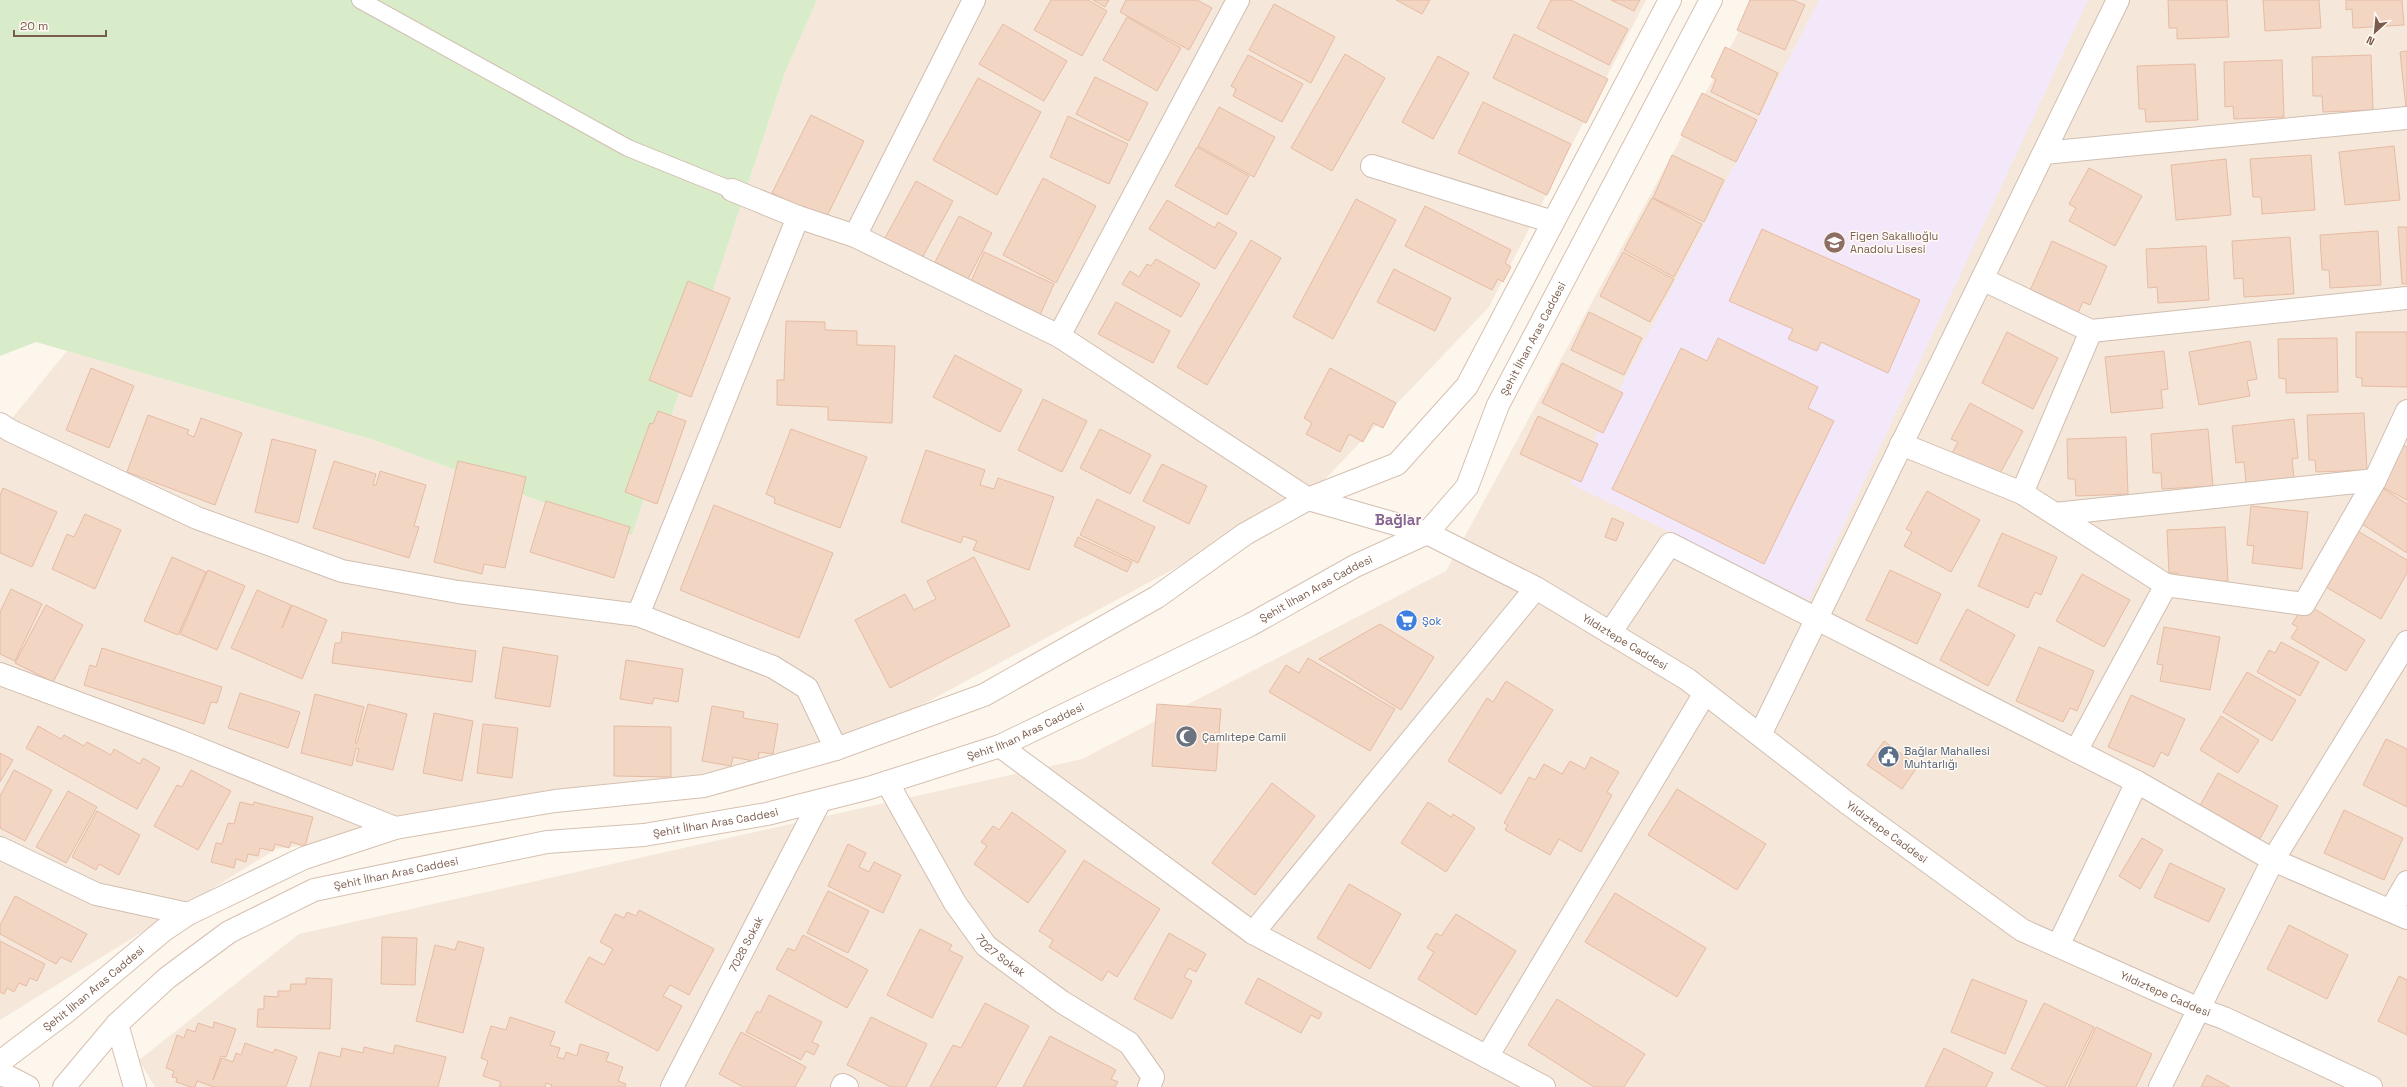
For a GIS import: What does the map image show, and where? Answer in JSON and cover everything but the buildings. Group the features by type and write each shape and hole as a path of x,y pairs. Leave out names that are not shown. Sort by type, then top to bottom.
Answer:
{"street":[{"path":"855,236 974,0"},
{"path":"1059,336 1238,0"},
{"name":"Şehit İlhan Aras Caddesi","path":"0,1062 66,1012 164,930 188,914 304,858 395,828 555,801 704,786 836,749 984,695 1157,597 1244,534 1308,499 1397,464 1467,386 1670,0"},
{"name":"Şehit İlhan Aras Caddesi","path":"64,1087 117,1024 167,978 229,932 314,890 547,842 644,835 767,814 887,782 1000,746 1250,625 1356,566 1427,533 1467,487 1498,405 1710,0"},
{"path":"1760,735 2118,0"},
{"path":"2044,153 2407,118"},
{"path":"1372,166 1553,222"},
{"name":"Yıldıztepe Caddesi","path":"732,190 798,217 855,236 1059,336 1308,499 1427,533 1536,588 1687,679 1846,802 2022,930 2199,1009 2224,1018 2372,1087"},
{"path":"638,615 798,217"},
{"path":"1982,279 2091,332 2407,298"},
{"path":"2022,493 2091,332"},
{"path":"1901,444 2022,493 2166,585 2304,604 2375,480 2407,411"},
{"path":"4,433 197,518 342,571 458,592 638,615 774,667 807,688 836,749"},
{"path":"2055,514 2375,480"},
{"path":"1610,633 1670,544 2137,782 2273,860 2399,914 2407,882"},
{"path":"2076,751 2166,585"},
{"path":"1253,933 1536,588"},
{"path":"2160,1087 2273,860 2407,642"},
{"path":"0,674 180,741 395,828"},
{"path":"1487,1057 1705,693"},
{"path":"1000,746 1253,933 1544,1087"},
{"name":"7027 Sokak","path":"887,782 955,903 986,946 1062,1002 1129,1043 1153,1077 1149,1087"},
{"path":"2058,946 2137,782"},
{"name":"7028 Sokak","path":"672,1087 820,801"},
{"path":"0,848 96,894 188,914"},
{"path":"117,1024 135,1087"},
{"path":"0,1075 8,1076 28,1087"},
{"path":"842,1087 843,1085 847,1087"}],"lane":[{"path":"360,0 628,148 732,190"}],"shaded area":[{"path":"817,0 1646,0 1489,307 1309,496 868,734 530,815 276,849 0,1020 0,433 67,351 374,440 632,535 785,72"},
{"path":"1756,0 2407,0 2407,1087 155,1087 139,1060 299,934 1082,759 1446,571"},
{"name":"Figen Sakallıoğlu Anadolu Lisesi","path":"1819,0 2088,0 1809,600 1571,484"}],"green space":[{"path":"0,0 817,0 785,72 632,535 374,440 36,342 0,356"}],"place":[{"name":"Figen Sakallıoğlu Anadolu Lisesi","path":"1835,242"},
{"name":"Şok","path":"1407,621"},
{"name":"Çamlıtepe Camii","path":"1186,737"},
{"name":"Bağlar Mahallesi Muhtarlığı","path":"1889,757"}],"district":[{"name":"Bağlar","path":"1398,519"}]}
